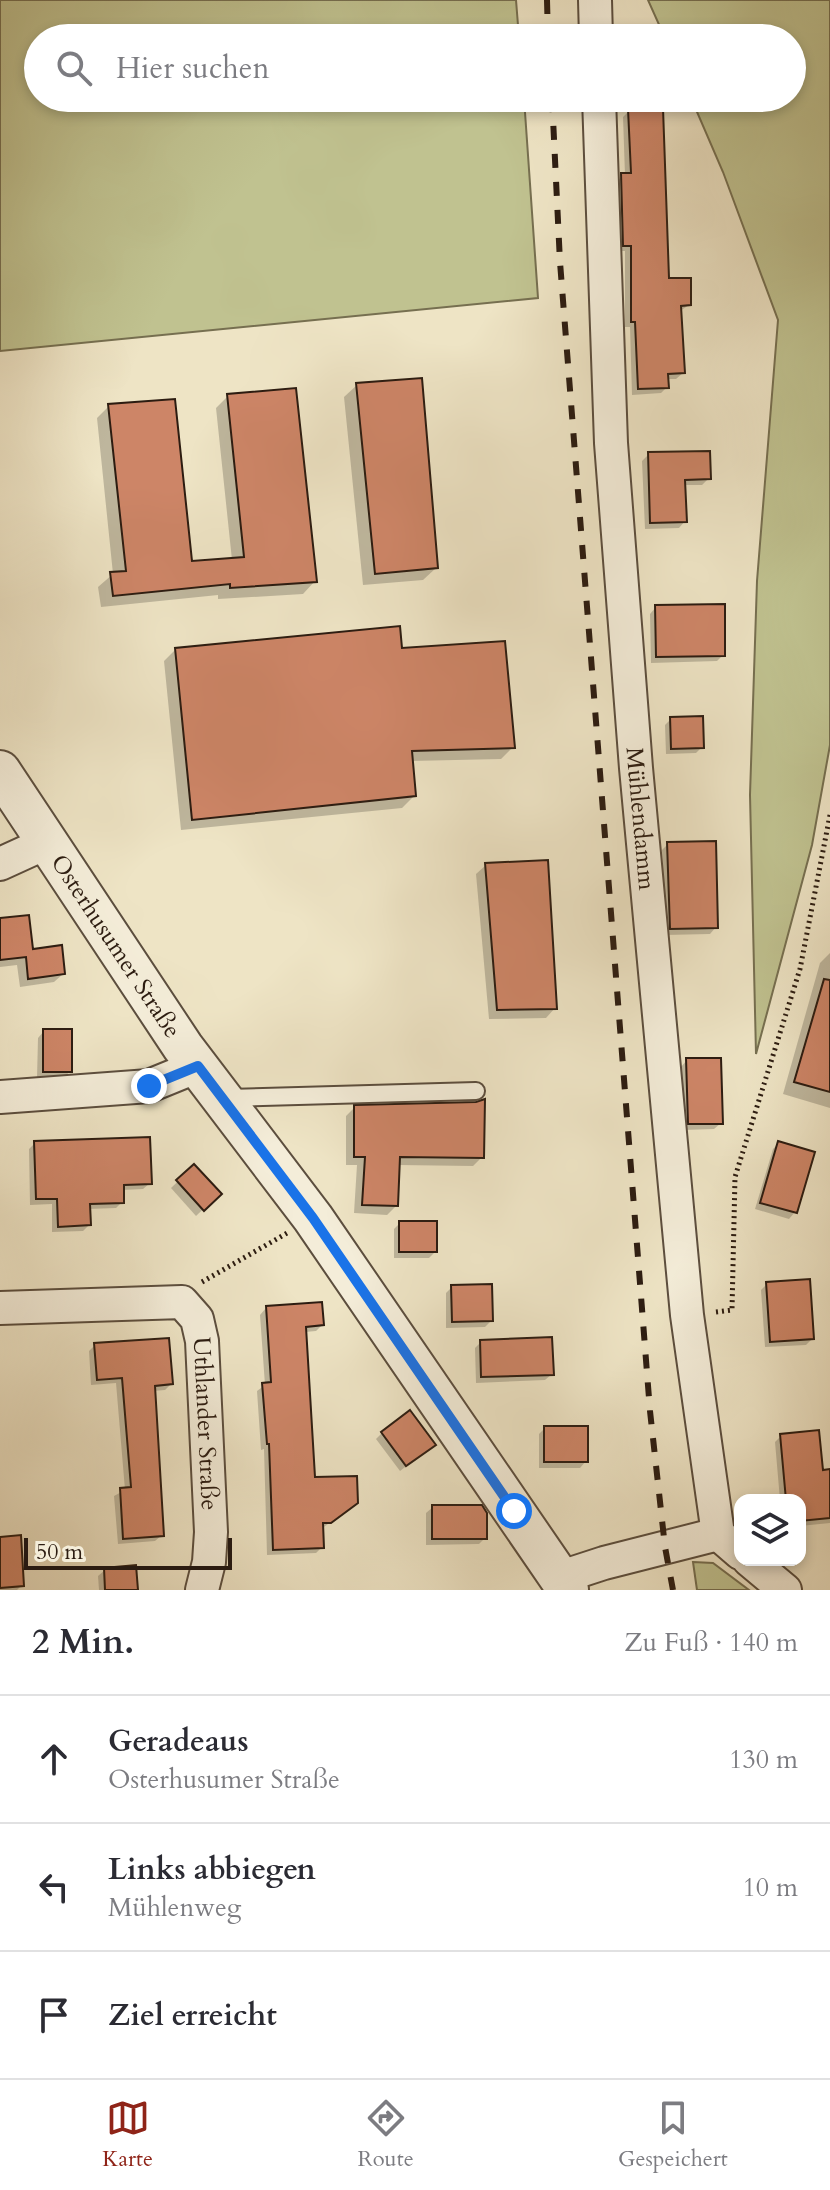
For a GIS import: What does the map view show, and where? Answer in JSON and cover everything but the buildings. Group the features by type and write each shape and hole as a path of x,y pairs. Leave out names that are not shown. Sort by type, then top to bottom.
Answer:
{"street":[{"path":"595,0 596,24"},
{"name":"Mühlendamm","path":"565,1583 604,1563 729,1544 687,1315 636,768 611,443 599,112"},
{"name":"Osterhusumer Straße","path":"0,771 198,1066 313,1218 565,1583"},
{"path":"0,864 46,843"},
{"path":"0,1097 149,1086 198,1066"},
{"path":"0,1308 182,1302"},
{"name":"Uthlander Straße","path":"182,1302 197,1319 202,1341 211,1532 209,1562 202,1590"},
{"path":"756,1566 785,1590"}],"lane":[{"path":"223,1099 476,1091"}],"path":[{"path":"687,1315 732,1310 735,1177 800,969 830,815"},
{"path":"182,1302 190,1289 313,1218"}],"green space":[{"path":"0,0 516,0 518,24 24,24 24,112 525,112 538,298 0,351"},
{"path":"648,0 830,0 830,745 812,845 756,1054 750,795 757,581 778,320 723,172 697,112 806,112 806,24 659,24"},
{"path":"693,1562 713,1563 749,1590 697,1590"}],"railway":[{"path":"547,0 548,24"},
{"path":"553,112 560,262 650,1411 665,1547 673,1590"}],"route":[{"path":"149,1086 198,1066 313,1218 514,1511"}]}
